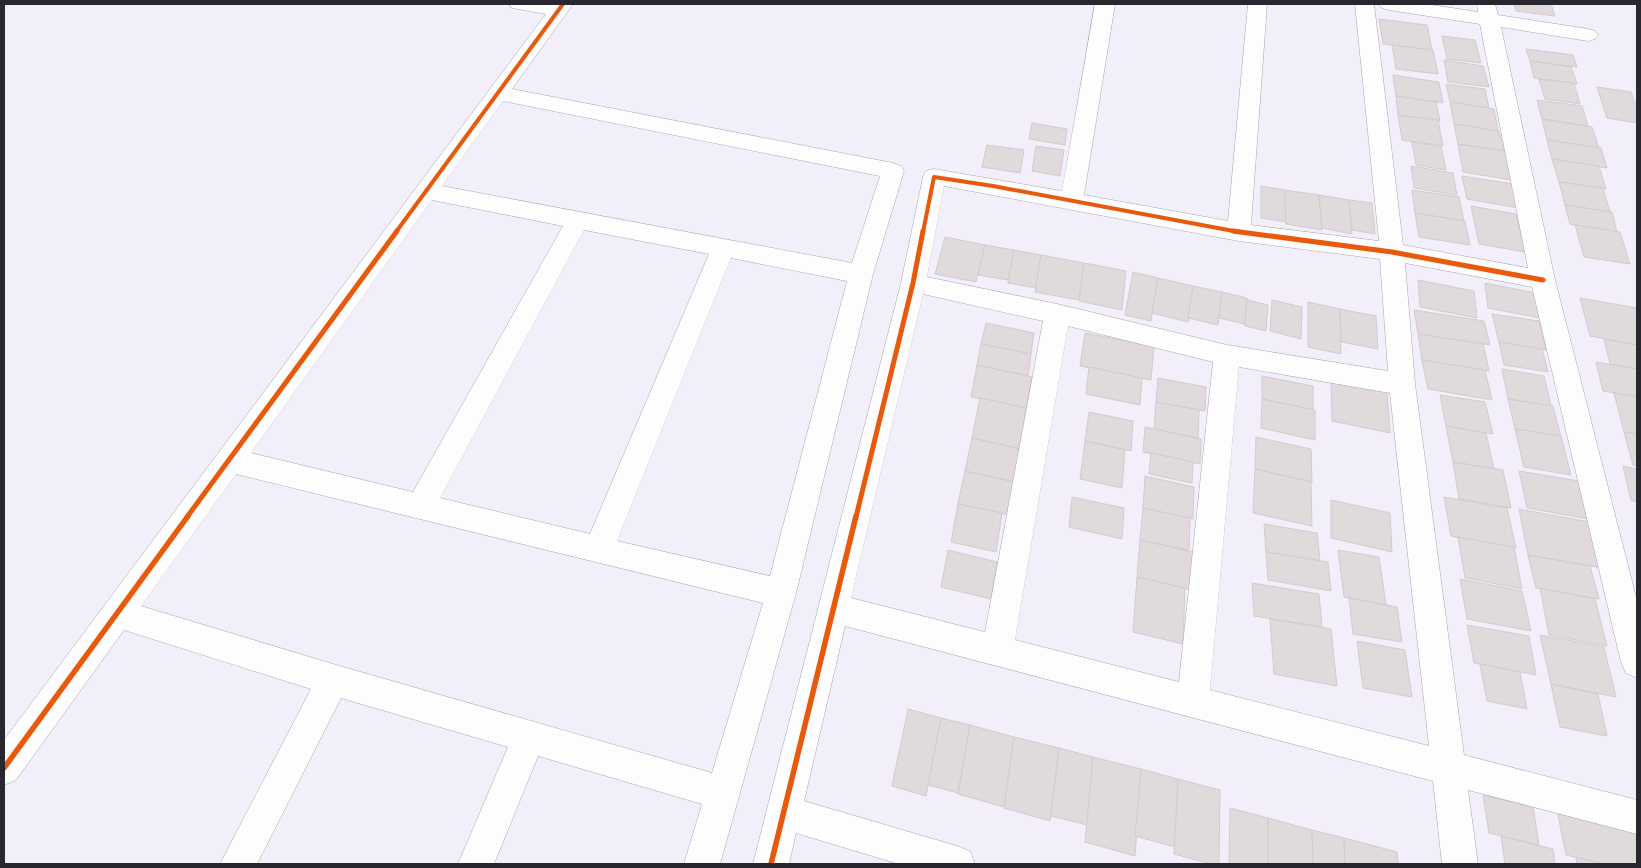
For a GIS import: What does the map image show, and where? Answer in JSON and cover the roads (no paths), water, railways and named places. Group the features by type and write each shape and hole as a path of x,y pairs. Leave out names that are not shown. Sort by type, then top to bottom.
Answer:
{"street":[{"path":"519,4 561,7"},
{"path":"1072,201 1106,4"},
{"path":"1239,232 1258,4"},
{"path":"1365,4 1392,252 1402,384 1450,768 1460,864"},
{"path":"1389,4 1488,12 1588,35"},
{"path":"4,768 561,7"},
{"path":"1488,12 1543,280 1637,662"},
{"path":"498,93 893,171 861,274 781,593 702,864"},
{"path":"771,864 913,282 934,177 1239,232 1392,252 1543,280"},
{"path":"426,191 861,274"},
{"path":"420,507 578,220"},
{"path":"598,550 724,247"},
{"path":"913,282 1227,355 1402,384"},
{"path":"997,651 1057,314"},
{"path":"1193,702 1227,355"},
{"path":"229,460 781,593"},
{"path":"834,608 1637,817"},
{"path":"117,613 333,680 722,793"},
{"path":"238,864 333,680"},
{"path":"476,864 529,737"},
{"path":"784,812 957,864"}]}
